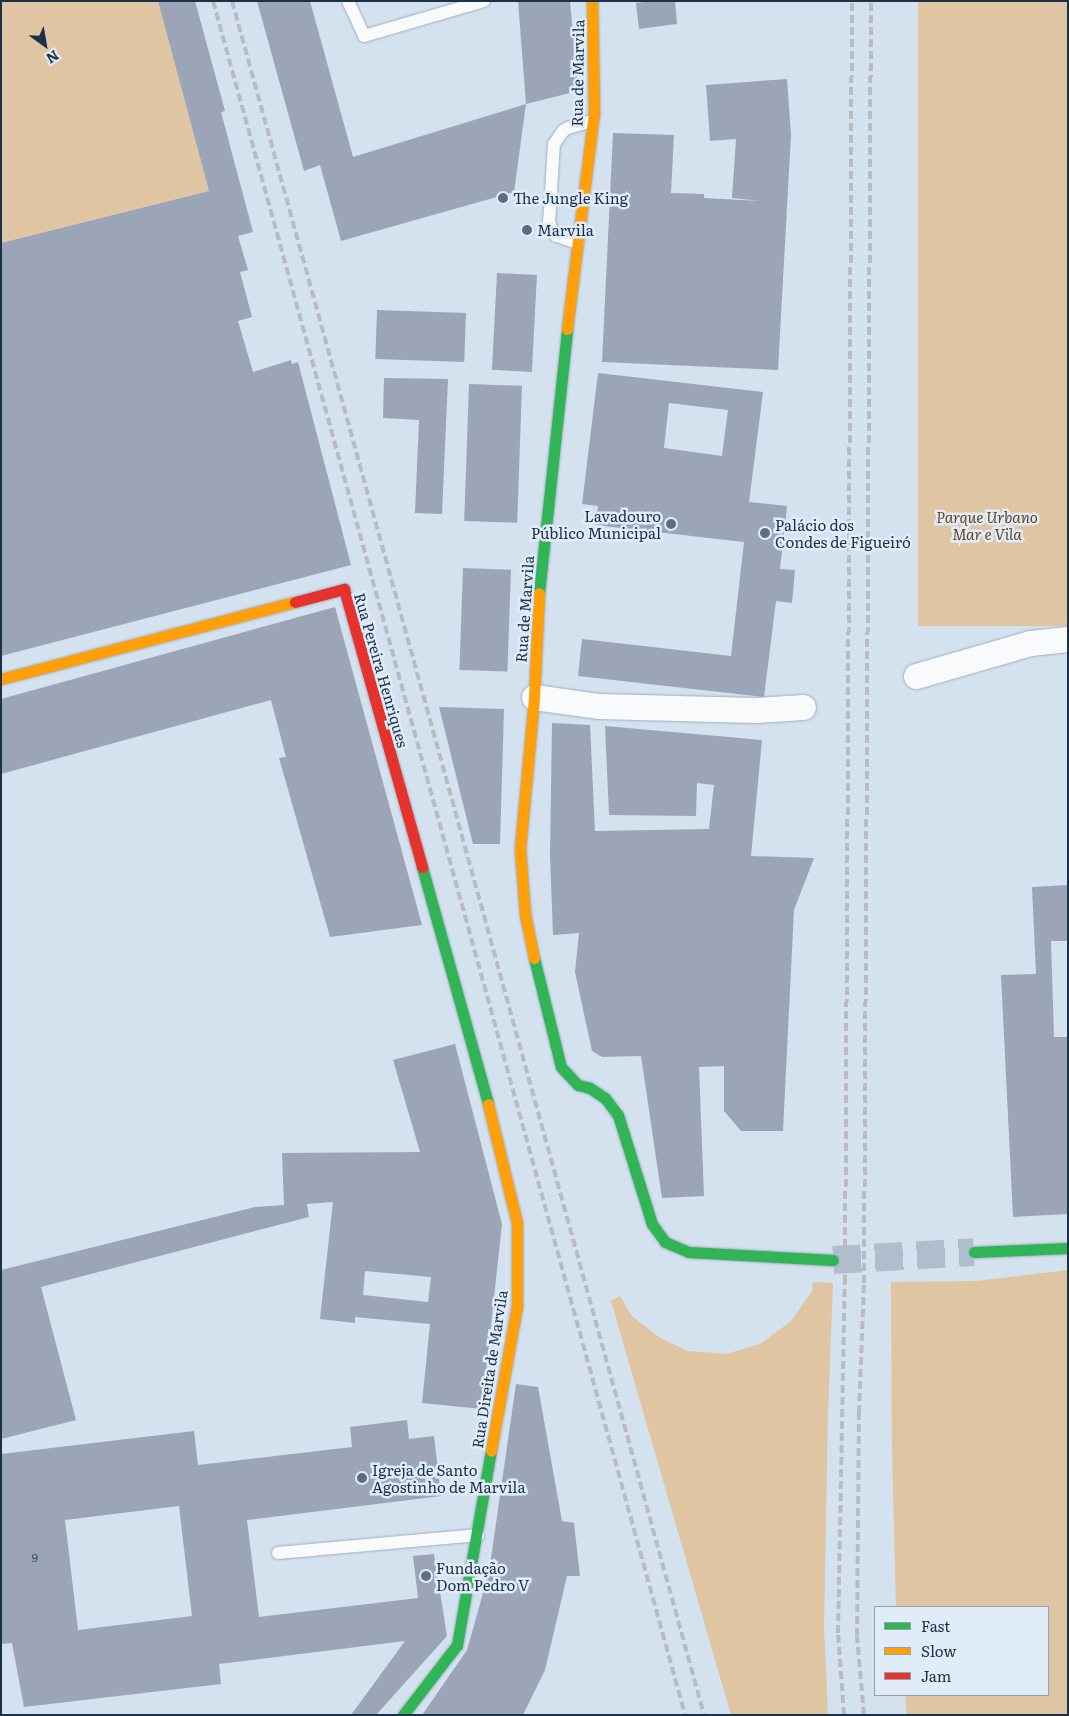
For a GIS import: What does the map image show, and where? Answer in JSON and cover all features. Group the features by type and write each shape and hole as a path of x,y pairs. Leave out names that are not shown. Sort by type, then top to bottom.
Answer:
{"street":[{"name":"Rua de Marvila","path":"592,1 593,121 540,580 534,697 520,849 525,914 546,1012 561,1068 578,1085 590,1088 605,1098 618,1115 652,1224 665,1242 688,1252 833,1260"},
{"name":"Rua Pereira Henriques","path":"1,679 344,589 487,1100"},
{"path":"916,676 1030,643 1068,639"},
{"path":"534,697 599,706 756,710 803,707"},
{"name":"Rua Direita de Marvila","path":"403,1715 457,1645 478,1535 517,1306 517,1223 487,1100"},
{"path":"974,1252 1068,1248"}],"lane":[{"path":"348,1 364,36 484,1"},
{"path":"578,243 556,236 549,223 554,144 563,131 568,128 593,121"},
{"path":"278,1553 478,1535"}],"green space":[{"path":"1,1 158,1 209,191 1,243"},
{"name":"Parque Urbano Mar e Vila","path":"918,1 1068,1 1068,626 918,626"},
{"path":"1068,1270 1068,1715 907,1715 905,1696 1049,1696 1049,1606 896,1606 892,1449 891,1282 975,1281"},
{"path":"813,1282 833,1283 828,1414 824,1626 828,1715 731,1715 611,1301 620,1296 632,1316 660,1338 688,1351 726,1354 760,1344 791,1321 812,1291"}],"building":[{"path":"158,1 195,1 225,111 221,112 253,232 238,236 248,270 240,272 252,317 238,321 253,372 291,360 292,364 298,362 351,565 1,656 1,243 209,191"},
{"path":"257,1 310,1 353,157 526,104 514,192 341,241 320,165 304,171"},
{"path":"518,1 570,1 578,91 526,104"},
{"path":"675,1 677,24 639,29 636,3"},
{"path":"787,79 791,135 778,370 602,362 613,133 674,135 671,193 704,194 704,198 761,201 732,198 736,139 710,141 706,85"},
{"path":"497,273 537,275 532,372 492,370"},
{"path":"377,310 466,313 464,362 375,359"},
{"name":"Palácio dos Condes de Figueiró","path":"598,373 763,392 749,502 787,506 780,569 795,570 792,603 776,601 764,697 578,676 582,639 731,656 744,542 595,525 598,506 582,504","holes":["669,403 728,410 722,456 664,448"]},
{"path":"384,378 448,379 442,514 415,513 419,420 383,418"},
{"path":"469,384 522,386 517,523 464,521"},
{"path":"463,568 511,570 507,672 459,670"},
{"path":"335,607 422,925 330,937 279,758 286,757 271,700 1,774 1,699"},
{"path":"439,707 504,709 500,844 473,844"},
{"path":"552,723 590,725 595,831 709,829 714,785 697,783 696,816 609,815 605,726 762,740 751,856 814,858 794,910 783,1131 741,1131 724,1111 724,1066 699,1067 704,1196 662,1198 641,1056 602,1057 592,1051 575,972 579,933 553,935 550,856"},
{"path":"1068,885 1068,941 1051,941 1054,1037 1068,1037 1068,1214 1013,1217 1001,975 1036,974 1032,887"},
{"path":"455,1044 502,1224 482,1409 422,1403 430,1324 355,1317 355,1323 320,1319 333,1202 307,1204 309,1217 41,1287 76,1420 1,1439 1,1270 255,1207 284,1205 282,1153 420,1152 393,1060","holes":["365,1271 431,1277 428,1302 363,1295"]},
{"path":"516,1384 538,1387 562,1521 574,1523 580,1576 567,1576 545,1670 523,1715 422,1715 467,1650 489,1572"},
{"path":"407,1420 409,1439 434,1436 441,1496 247,1520 259,1617 418,1598 413,1556 434,1554 447,1636 376,1715 351,1715 405,1641 219,1664 221,1684 24,1707 12,1643 1,1644 1,1454 194,1431 198,1465 352,1447 350,1427","holes":["179,1506 192,1616 78,1630 65,1520"]}],"tunnel":[{"path":"833,1260 974,1252"}],"railway":[{"path":"213,1 685,1715"},
{"path":"232,1 704,1715"},
{"path":"844,1715 838,1633 845,1283 852,1"},
{"path":"864,1715 857,1636 859,1413 864,1283 871,1"}],"traffic: fast":[{"path":"539,593 567,329"},
{"path":"422,867 488,1104"},
{"path":"534,958 561,1067 578,1085 590,1088 605,1098 618,1115 652,1224 665,1242 688,1252 833,1260"},
{"path":"974,1252 1068,1248"},
{"path":"403,1715 457,1645 491,1451"}],"traffic: slow":[{"path":"567,329 594,113 592,1"},
{"path":"534,958 525,914 520,849 534,697 539,593"},
{"path":"1,679 295,602"},
{"path":"488,1104 517,1223 517,1306 491,1451"}],"traffic: jam":[{"path":"295,602 344,589 422,867"}],"place":[{"name":"The Jungle King","path":"503,198"},
{"name":"Marvila","path":"527,230"},
{"name":"Lavadouro Público Municipal","path":"671,524"},
{"name":"Palácio dos Condes de Figueiró","path":"765,533"},
{"name":"Igreja de Santo Agostinho de Marvila","path":"362,1478"},
{"name":"Fundação Dom Pedro V","path":"426,1576"}]}
